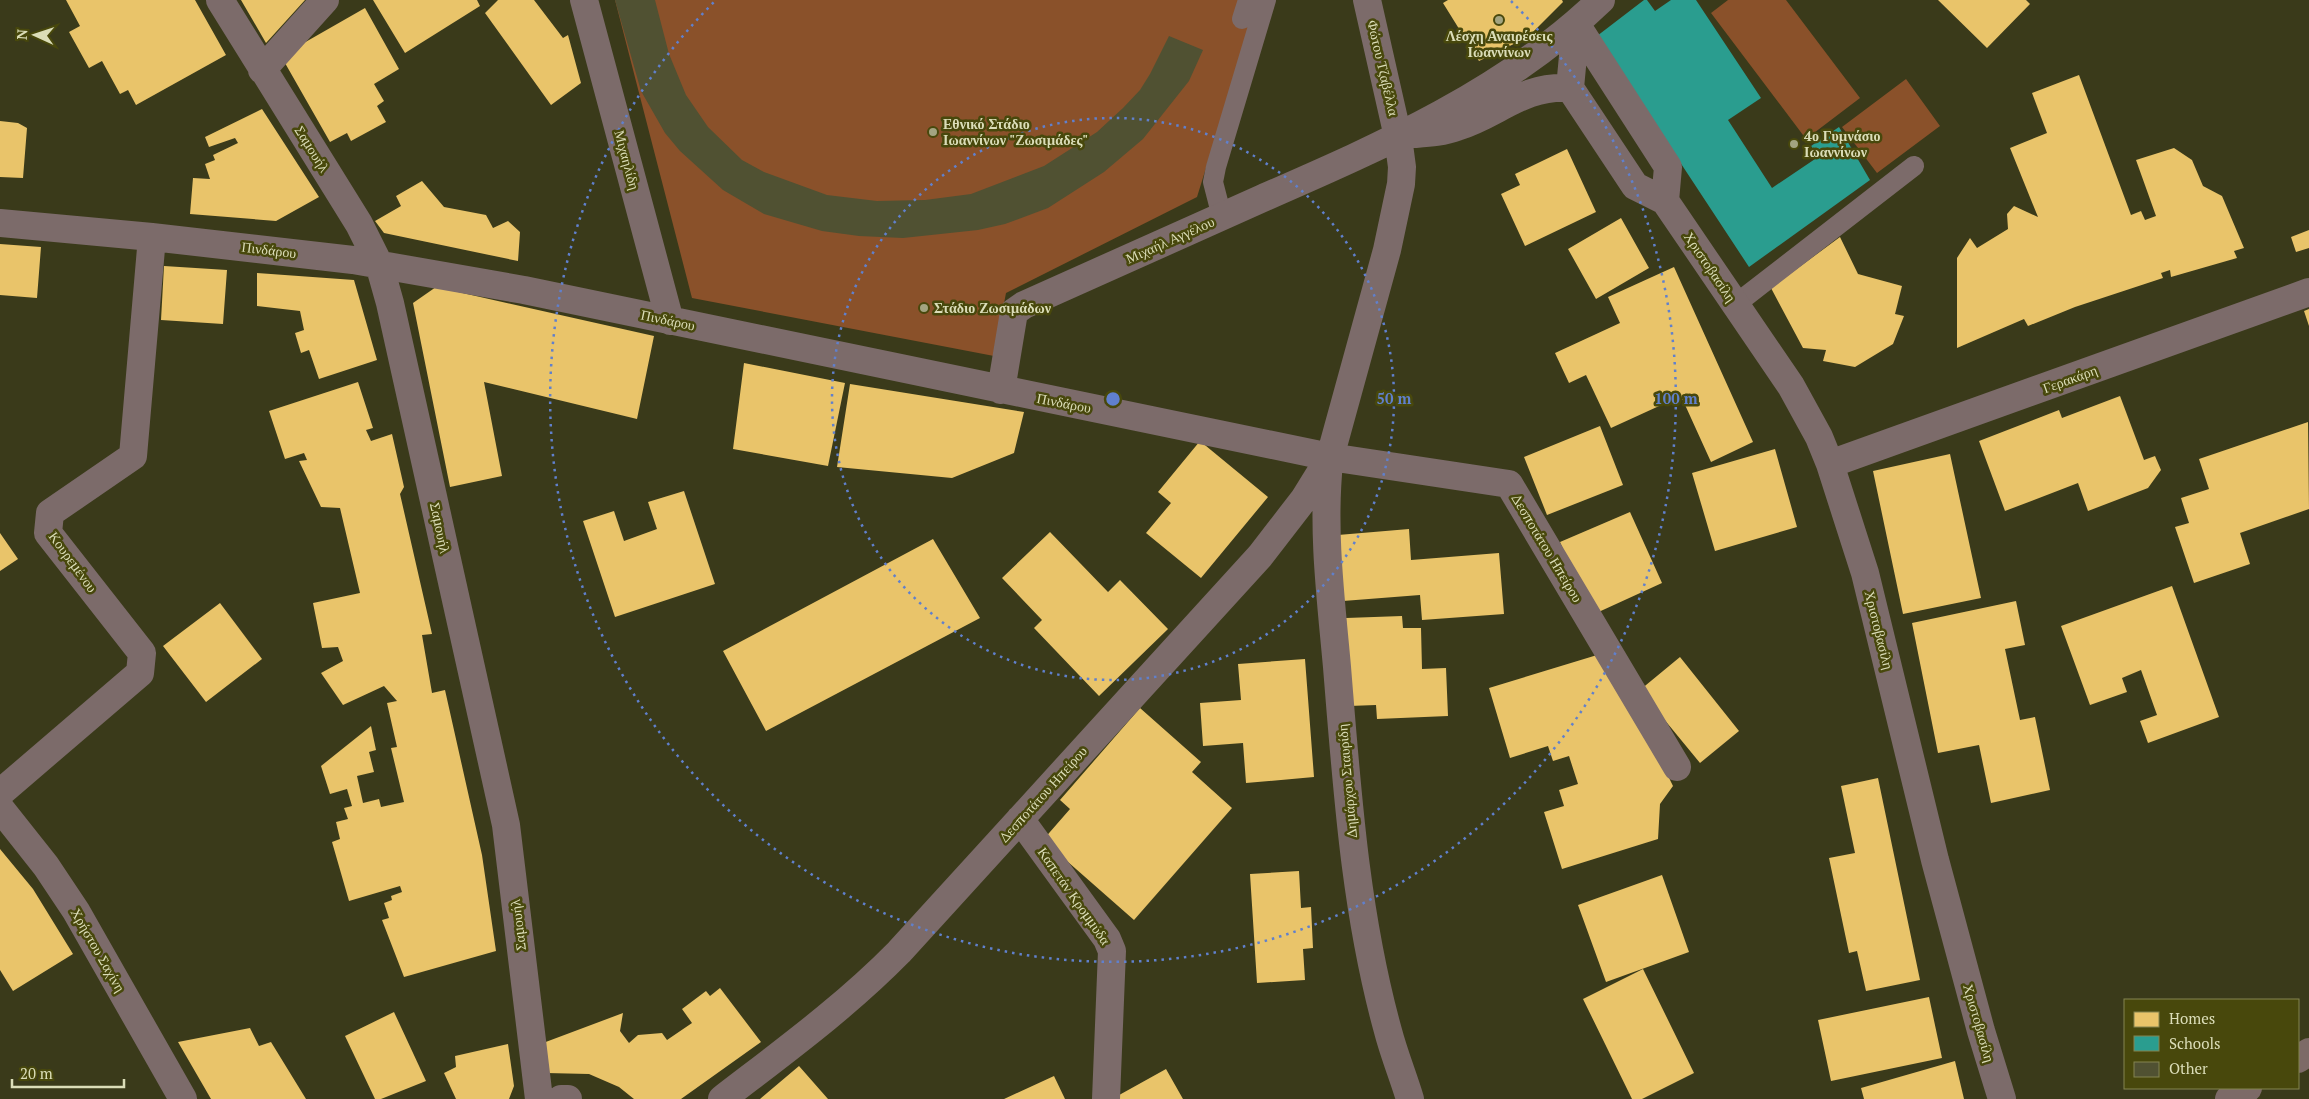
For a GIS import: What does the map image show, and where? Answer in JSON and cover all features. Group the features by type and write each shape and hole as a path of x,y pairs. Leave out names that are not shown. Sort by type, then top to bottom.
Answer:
{"main road":[{"path":"2229,1099 2246,1089"}],"street":[{"name":"Σαμουήλ","path":"220,0 359,224 379,264 390,303 506,825 539,1099"},
{"path":"262,70 325,0"},
{"name":"Μιχαηλίδη","path":"584,0 670,321"},
{"name":"Φώτου Τζαβέλλα","path":"1367,0 1398,136"},
{"name":"Μιχαήλ Αγγέλου","path":"1001,390 1014,312 1024,305 1375,149 1519,67 1550,46 1601,0"},
{"path":"1570,88 1576,24"},
{"path":"1576,24 1668,167 1665,201"},
{"name":"Μιχαήλ Αγγέλου","path":"1398,136 1457,128 1519,97 1542,89 1570,88"},
{"name":"Χριστοβασίλη","path":"1570,88 1636,186 1665,201 1736,304 1806,411 1830,464 1865,573 1935,860 1981,1031 2002,1099"},
{"name":"Δεσποτάτου Ηπείρου","path":"722,1099 822,1023 870,982 1260,556 1304,499 1330,457 1397,209 1402,167 1398,136"},
{"name":"Πινδάρου","path":"0,223 152,236 379,264 524,290 1330,457"},
{"name":"Κουρεμένου","path":"0,793 140,673 142,653 48,533 50,513 133,456 152,236"},
{"name":"Γερακάρη","path":"1830,464 2309,292"},
{"name":"Δεσποτάτου Ηπείρου","path":"1330,457 1509,484 1677,767"},
{"name":"Δημάρχου Σταυρίδη","path":"1330,457 1326,510 1350,828 1360,900 1380,996 1388,1031 1410,1099"},
{"name":"Χρήστου Σαχίνη","path":"0,808 46,866 76,911 184,1099"},
{"name":"Καπετάν Κρομμύδα","path":"1020,819 1107,939 1112,951 1106,1099"},
{"path":"561,1099 568,1099"}],"lane":[{"path":"1222,217 1214,182 1216,166 1266,0"},
{"path":"1736,304 1914,166"}],"shaded area":[{"name":"Εθνικό Στάδιο Ιωαννίνων \"Ζωσιμάδες\"","path":"615,0 1258,0 1197,197 1006,293 994,356 692,298"},
{"path":"1728,0 1786,0 1860,98 1806,139 1711,13"},
{"path":"1906,79 1940,126 1877,173 1842,127"}],"building: Homes":[{"path":"66,0 195,0 226,55 136,105 128,90 120,94 102,61 89,68 69,32 80,26"},
{"path":"241,0 305,0 266,43"},
{"path":"373,0 477,0 480,6 405,53"},
{"path":"498,0 534,0 563,38 568,35 581,83 551,105 485,13"},
{"name":"Λέσχη Αναιρέσεις Ιωαννίνων","path":"1448,0 1562,0 1563,2 1528,37 1479,61 1443,3"},
{"path":"1938,0 2026,0 2030,4 1987,48"},
{"path":"365,8 399,69 374,84 384,101 377,106 386,122 351,141 347,133 330,142 281,56"},
{"path":"2079,75 2131,215 2141,211 2145,220 2156,216 2136,160 2174,148 2192,160 2203,186 2222,196 2244,248 2234,251 2237,258 2171,277 2170,270 2161,273 2163,278 2075,307 2028,326 2024,319 1957,348 1957,258 1970,238 1977,248 2008,229 2007,214 2014,206 2038,217 2010,148 2047,133 2032,93"},
{"path":"262,109 319,197 276,221 190,214 193,178 210,179 205,164 215,160 213,155 238,143 235,138 209,147 205,137"},
{"path":"0,121 18,123 27,128 23,178 0,177"},
{"path":"1567,149 1596,212 1525,246 1501,194 1520,185 1515,174"},
{"path":"422,181 444,207 486,215 493,228 508,221 520,232 518,261 384,233 375,221 401,206 396,196"},
{"path":"1621,218 1649,268 1596,299 1568,249"},
{"path":"2309,230 2309,248 2296,252 2291,237"},
{"path":"1840,237 1858,274 1902,286 1895,314 1904,316 1893,344 1855,367 1823,361 1826,350 1803,348 1771,288"},
{"path":"0,244 41,247 37,298 0,295"},
{"path":"164,266 227,270 223,324 161,320"},
{"path":"1674,267 1753,442 1711,462 1681,396 1611,428 1586,375 1569,383 1555,353 1620,323 1608,297"},
{"path":"257,273 354,280 377,360 319,379 309,350 301,353 295,333 304,330 300,311 257,306"},
{"path":"436,287 654,336 637,419 484,382 502,476 450,487 413,303"},
{"path":"2309,309 2309,326 2304,311"},
{"path":"744,363 845,383 828,466 733,449"},
{"path":"358,382 373,428 366,430 371,441 392,434 404,487 400,494 432,634 422,635 432,693 445,690 482,855 496,951 404,977 382,920 389,918 384,903 392,900 391,896 402,892 400,886 349,901 332,842 340,839 336,822 348,819 344,808 352,806 347,789 330,794 321,766 371,726 376,750 369,752 374,772 357,776 363,803 379,799 381,807 404,802 391,748 397,747 387,703 397,701 384,686 343,705 321,673 343,661 338,647 322,648 313,603 360,593 340,508 321,507 299,461 307,460 304,453 285,459 269,411"},
{"path":"850,384 1024,412 1014,453 952,478 837,467"},
{"path":"2120,396 2144,460 2155,456 2161,470 2148,488 2088,511 2078,483 2005,511 1979,441 2059,410 2062,418"},
{"path":"2308,422 2309,509 2240,533 2250,564 2194,583 2175,527 2189,523 2181,498 2209,489 2199,459"},
{"path":"1600,426 1623,485 1547,515 1524,457"},
{"path":"1200,441 1268,497 1201,578 1146,533 1171,503 1158,492"},
{"path":"1775,449 1797,527 1715,551 1692,473"},
{"path":"1950,454 1981,598 1903,614 1873,471"},
{"path":"684,491 715,584 615,617 583,521 614,511 624,541 657,529 648,502"},
{"path":"1630,512 1662,583 1592,615 1560,542"},
{"path":"1409,529 1411,560 1499,553 1504,614 1422,620 1420,595 1343,601 1338,535"},
{"path":"1050,532 1108,592 1120,580 1168,629 1099,696 1034,628 1042,620 1002,578"},
{"path":"0,533 18,559 0,571"},
{"path":"933,539 980,618 766,731 723,651"},
{"path":"2172,586 2219,717 2148,743 2140,721 2157,715 2141,670 2122,678 2127,692 2090,705 2061,626"},
{"path":"2016,601 2025,645 2005,649 2020,720 2035,717 2050,790 1991,803 1979,745 1938,753 1912,623"},
{"path":"220,603 262,659 206,702 163,646"},
{"path":"1402,616 1403,628 1421,628 1422,669 1446,668 1448,716 1377,719 1376,705 1349,706 1346,618"},
{"path":"1607,652 1673,786 1660,804 1658,839 1562,869 1544,812 1564,806 1559,790 1578,784 1569,756 1553,761 1548,746 1510,758 1489,688"},
{"path":"1680,657 1739,731 1700,763 1640,690"},
{"path":"1305,659 1314,777 1246,783 1243,743 1203,746 1200,703 1241,700 1238,664"},
{"path":"1140,708 1201,762 1192,772 1232,808 1134,920 1043,840 1070,809 1060,800"},
{"path":"1878,778 1920,980 1866,991 1857,951 1849,953 1829,858 1855,853 1841,786"},
{"path":"0,849 33,889 73,954 13,991 0,970"},
{"path":"1299,871 1301,908 1311,907 1313,948 1303,949 1305,980 1257,983 1250,874"},
{"path":"1662,875 1689,952 1606,982 1578,905"},
{"path":"1643,969 1694,1073 1642,1099 1632,1099 1583,999"},
{"path":"720,988 761,1042 681,1099 634,1099 619,1087 589,1074 546,1073 543,1043 623,1013 620,1031 629,1043 638,1035 662,1033 667,1040 692,1023 682,1009 706,991 710,996"},
{"path":"1929,997 1942,1058 1831,1081 1818,1020"},
{"path":"394,1012 426,1081 381,1099 375,1099 345,1036"},
{"path":"250,1028 259,1046 271,1042 306,1099 211,1099 178,1042"},
{"path":"508,1044 514,1086 509,1099 456,1099 444,1073 456,1067 455,1056"},
{"path":"1955,1061 1964,1099 1864,1099 1861,1088"},
{"path":"799,1066 828,1099 760,1099"},
{"path":"1166,1069 1183,1099 1112,1099"},
{"path":"1054,1076 1065,1099 1004,1099"}],"building: Schools":[{"path":"1644,0 1647,0 1655,11 1671,0 1696,0 1761,98 1728,120 1772,188 1818,157 1811,146 1839,127 1870,180 1749,267 1597,36"}],"building: Other":[{"path":"615,0 655,0 669,54 686,95 708,127 742,160 764,172 827,195 877,201 925,200 971,194 1044,166 1097,132 1123,108 1140,90 1169,36 1203,50 1189,81 1143,139 1104,172 1048,208 1005,224 978,230 903,238 859,236 822,231 764,214 723,190 680,151 665,133 641,91"}],"place":[{"name":"Λέσχη Αναιρέσεις Ιωαννίνων","path":"1499,20"},
{"name":"Εθνικό Στάδιο Ιωαννίνων \"Ζωσιμάδες\"","path":"933,132"},
{"name":"4ο Γυμνάσιο Ιωαννίνων","path":"1794,144"},
{"name":"Στάδιο Ζωσιμάδων","path":"924,308"}]}
